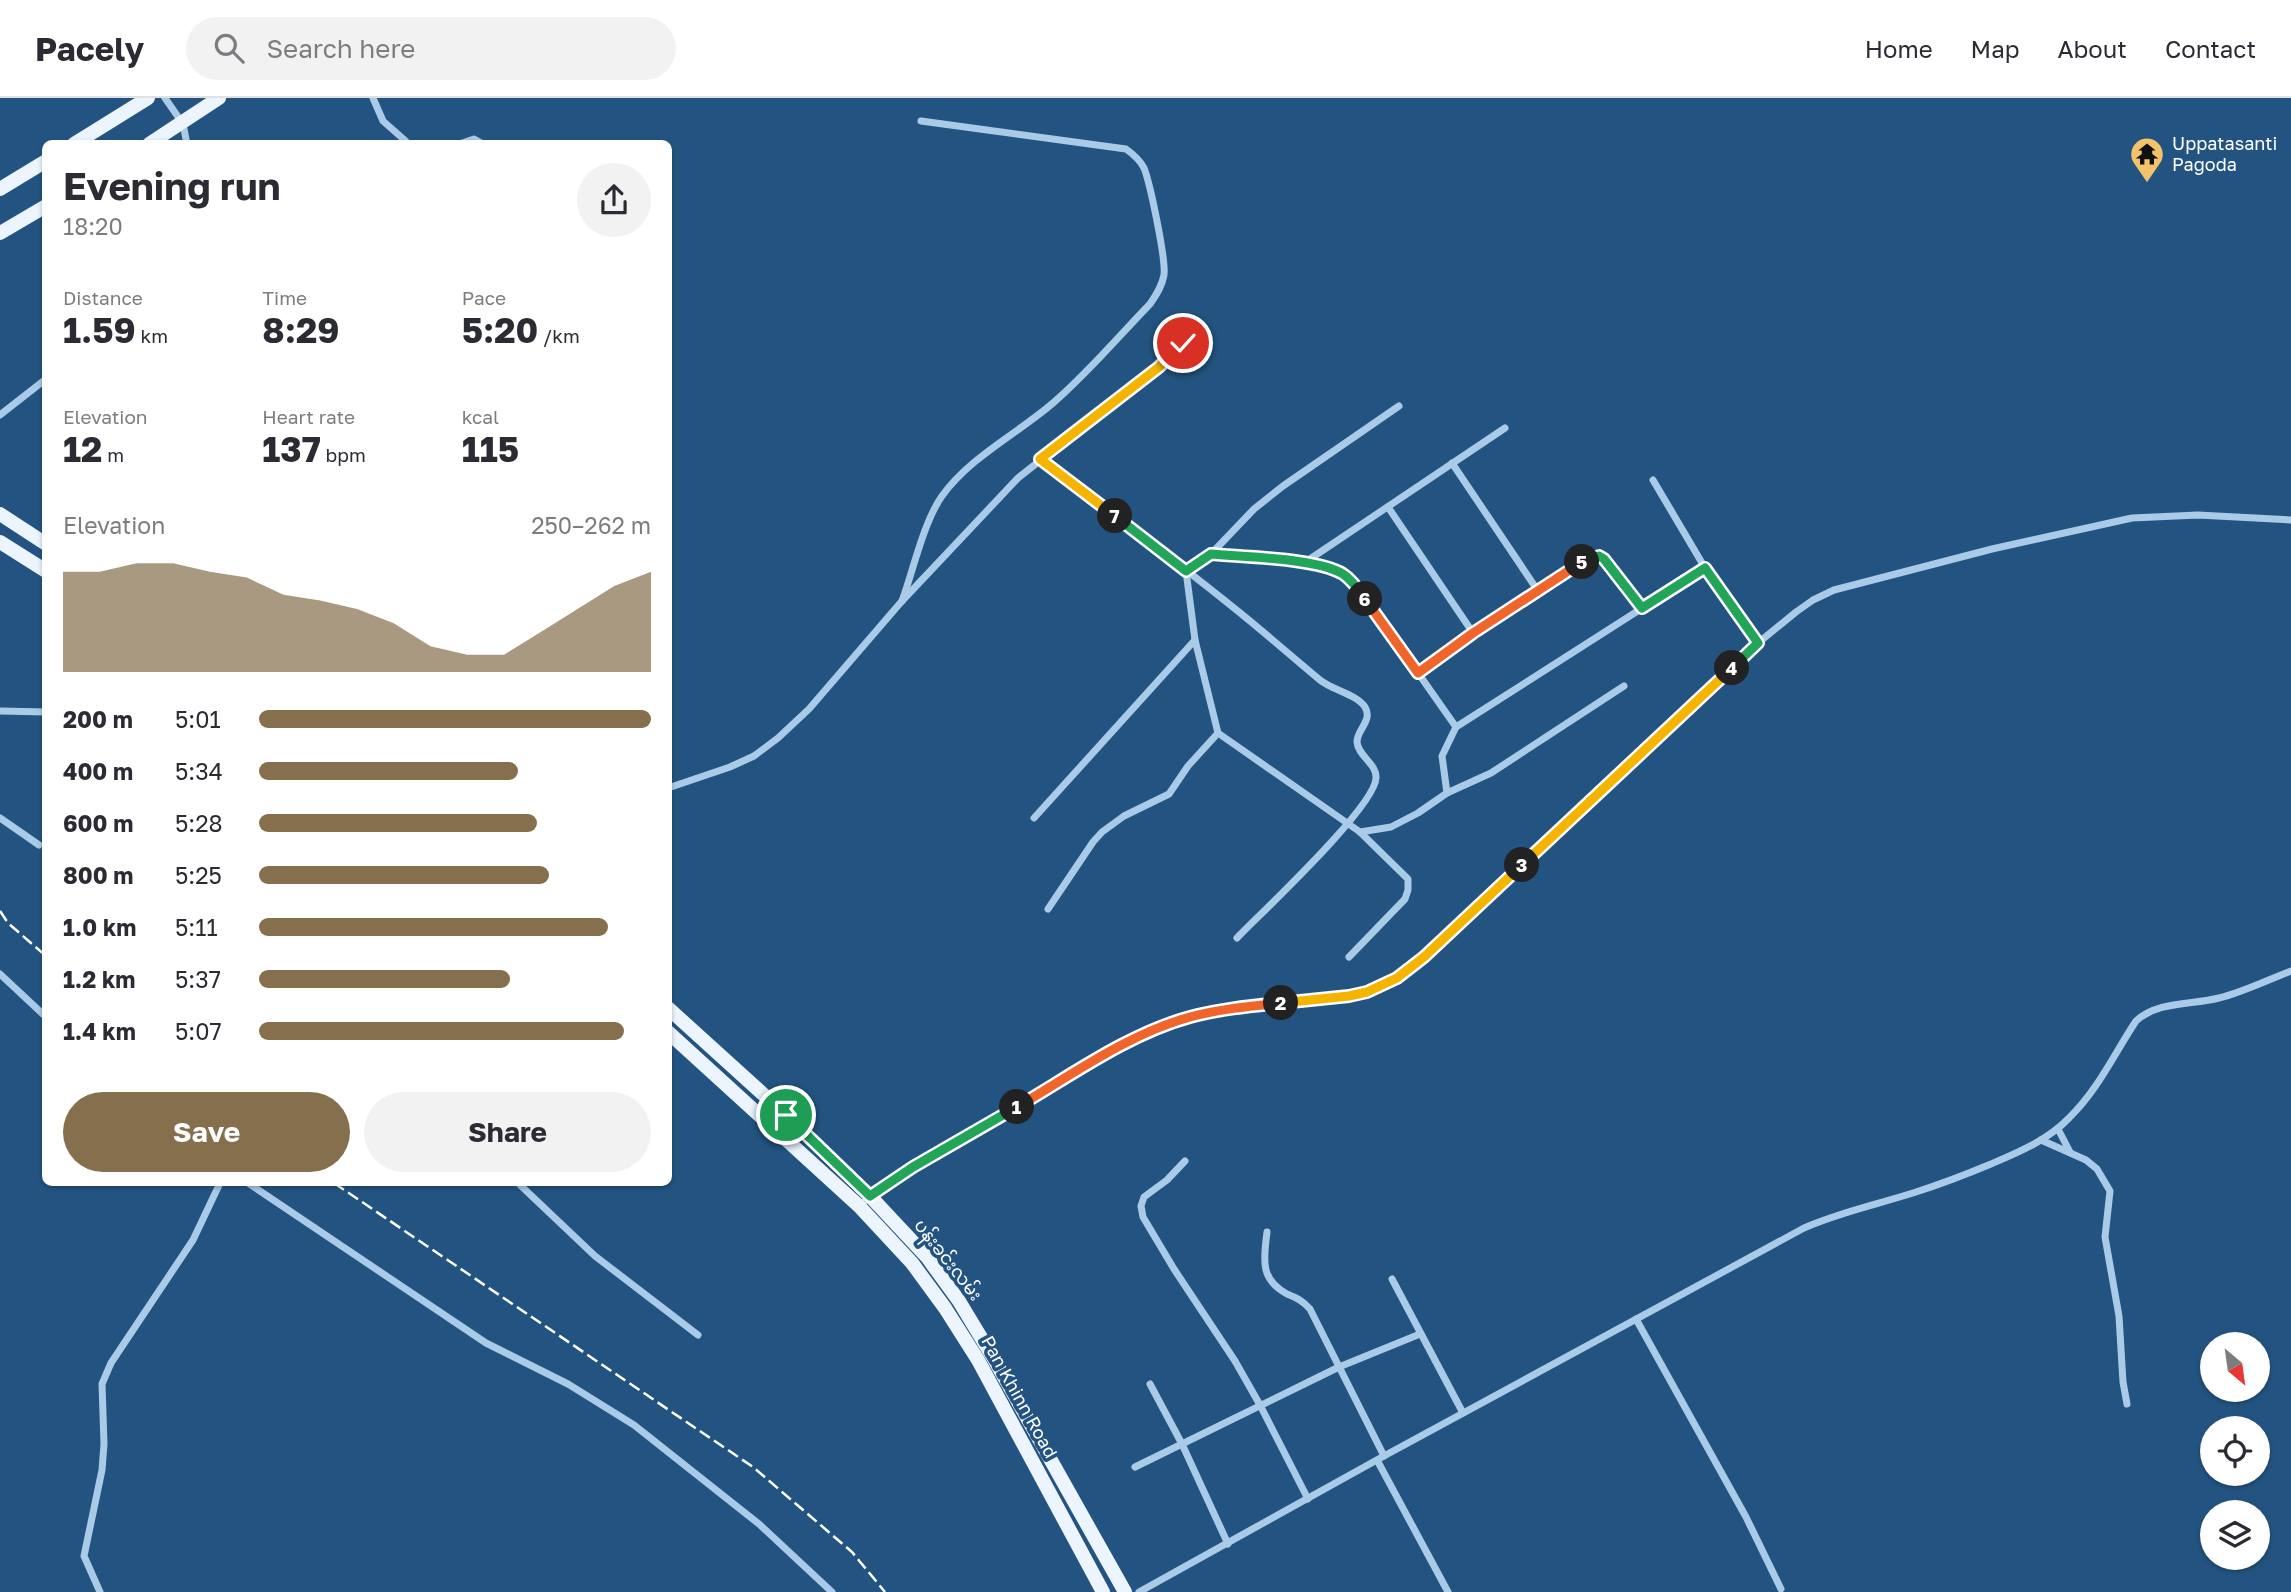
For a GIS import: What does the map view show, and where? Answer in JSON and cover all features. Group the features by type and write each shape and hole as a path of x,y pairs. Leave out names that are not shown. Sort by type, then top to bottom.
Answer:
{"main road":[{"path":"80,140 148,98"},
{"path":"156,140 219,98"},
{"path":"0,189 42,163"},
{"path":"0,233 42,207"},
{"path":"0,514 42,541"},
{"path":"0,542 42,568"},
{"name":"ပန်းခင်းလမ်း","path":"672,1012 786,1115 864,1201 927,1257 959,1301 1125,1592"},
{"name":"Pan Khinn Road","path":"672,1035 864,1201 946,1308 978,1360 1103,1592"}],"street":[{"path":"165,98 183,124 186,140"},
{"path":"373,98 383,121 404,140"},
{"path":"902,601 930,519 941,498 956,480 1053,403 1080,378 1150,303 1159,291 1164,273 1150,185 1143,166 1135,155 1126,149 921,121"},
{"path":"672,787 754,756 778,738 809,709 902,601 1018,478 1159,367 1183,343"},
{"path":"0,415 42,382"},
{"path":"1186,571 1211,554 1254,509 1273,494 1399,406"},
{"path":"1304,563 1505,428"},
{"path":"1040,459 1186,571 1325,684 1364,706 1366,721 1357,741 1375,770 1377,778 1374,786 1349,824 1237,938"},
{"path":"1452,463 1538,591"},
{"path":"1653,481 1705,568 1758,643"},
{"path":"1388,507 1473,633"},
{"path":"864,1201 913,1167 1125,1044 1163,1027 1191,1017 1217,1012 1349,996 1367,992 1397,978 1424,957 1758,643 1813,600 1835,590 2111,522 2144,517 2198,515 2291,520"},
{"path":"1211,554 1304,563 1342,574 1356,586 1457,727"},
{"path":"1418,673 1473,633 1585,560 1599,556 1614,570 1642,608"},
{"path":"1447,793 1442,756 1457,727 1705,568"},
{"path":"1186,571 1195,640 1218,733 1360,832 1408,879 1405,899 1349,957"},
{"path":"1034,818 1195,640"},
{"path":"1360,832 1391,827 1447,793 1491,773 1624,686"},
{"path":"0,711 42,712"},
{"path":"1048,909 1102,832 1124,816 1169,794 1188,766 1218,733"},
{"path":"0,818 39,845"},
{"path":"1139,1592 1812,1224 1952,1178 2007,1157 2041,1140 2058,1129 2093,1090 2136,1021 2144,1014 2154,1009 2220,998 2291,971"},
{"path":"0,974 42,1013"},
{"path":"2058,1129 2071,1152"},
{"path":"2041,1140 2086,1160 2097,1169 2110,1191 2110,1211 2105,1237 2119,1316 2126,1404"},
{"path":"1185,1161 1167,1180 1144,1197 1141,1206 1143,1217 1260,1405 1308,1499"},
{"path":"100,1592 83,1556 102,1470 102,1384 111,1363 202,1225 219,1186"},
{"path":"252,1186 486,1343 568,1384 634,1425 759,1524 832,1592"},
{"path":"521,1186 595,1256 698,1335"},
{"path":"1267,1231 1263,1265 1267,1273 1282,1291 1299,1298 1310,1309 1380,1458 1448,1592"},
{"path":"1392,1279 1462,1413"},
{"path":"1636,1319 1746,1517 1782,1590 1771,1592"},
{"path":"1135,1467 1339,1367 1420,1334"},
{"path":"1150,1384 1182,1444 1228,1544"}],"railway":[{"path":"0,911 8,923 42,953"},
{"path":"338,1186 753,1467 852,1552 885,1592"}],"place":[{"name":"Uppatasanti Pagoda","path":"2147,184"}],"route":[{"path":"786,1115 870,1196 913,1167 1125,1044 1163,1027 1191,1017 1217,1012 1349,996 1367,992 1397,978 1424,957 1758,643 1705,568 1642,608 1614,570 1599,556 1585,560 1473,633 1418,673 1356,586 1342,574 1304,563 1211,554 1186,571 1040,459 1159,367 1183,343"}]}
